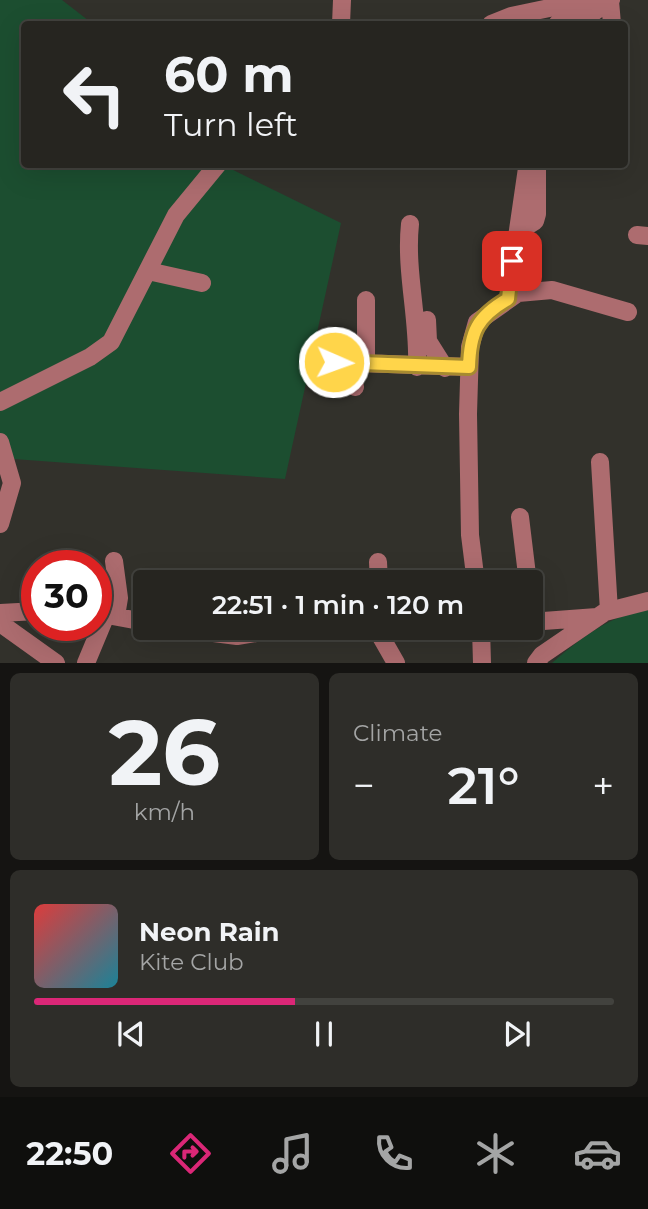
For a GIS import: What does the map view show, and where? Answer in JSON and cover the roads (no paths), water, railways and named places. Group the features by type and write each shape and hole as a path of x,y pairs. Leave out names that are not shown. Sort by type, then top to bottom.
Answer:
{"street":[{"path":"341,21 342,0"},
{"path":"498,21 588,0"},
{"path":"566,21 594,12 610,0"},
{"path":"610,0 612,21"},
{"path":"0,402 90,357 111,342 176,215 215,168"},
{"path":"508,299 515,243 532,168"},
{"path":"410,224 407,250 418,342 417,367"},
{"path":"148,271 202,283"},
{"path":"424,281 428,341 445,368"},
{"path":"474,570 470,535 469,367 470,347 477,322 518,293 552,290 628,312"},
{"path":"355,387 350,363 366,300"},
{"path":"350,363 469,367"},
{"path":"0,442 12,483 0,524"},
{"path":"600,462 603,614"},
{"path":"520,517 526,570"},
{"path":"112,607 120,597 114,561"},
{"path":"378,562 378,570"},
{"path":"543,621 603,614 648,601"},
{"path":"0,614 21,612"},
{"path":"536,663 542,655 603,614"},
{"path":"112,616 133,620"},
{"path":"0,623 45,660"},
{"path":"383,640 396,663"},
{"path":"481,640 482,663"},
{"path":"86,663 95,641"}]}
